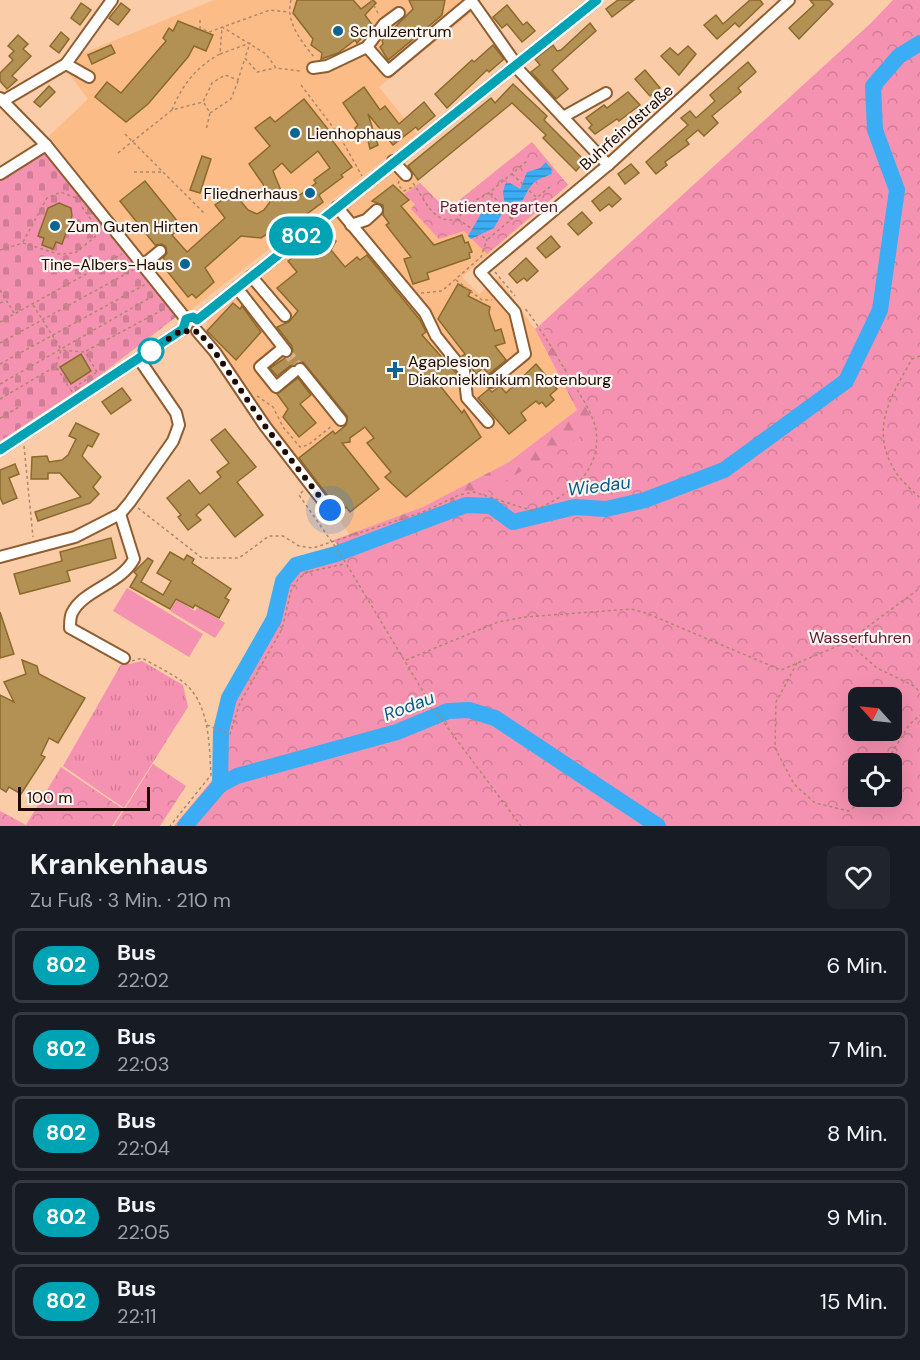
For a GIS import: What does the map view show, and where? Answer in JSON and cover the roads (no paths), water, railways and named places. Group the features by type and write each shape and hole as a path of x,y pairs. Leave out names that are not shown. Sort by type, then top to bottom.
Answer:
{"street":[{"path":"112,0 66,64 2,100 46,145 130,249 139,267 155,280 215,352 265,426 330,510"},
{"path":"0,450 191,325 597,0"},
{"name":"Buhrfeindstraße","path":"490,382 525,354 515,312 480,272 608,165 789,0"},
{"path":"367,47 388,70 472,1 515,64 608,165"},
{"path":"313,63 327,66 367,47 384,24 399,13"},
{"path":"66,64 89,77"},
{"path":"563,117 606,93"},
{"path":"0,174 46,145"},
{"path":"393,161 406,175"},
{"path":"337,207 425,313 436,336 464,371 467,398 488,422"},
{"path":"351,225 366,220 377,210"},
{"path":"139,267 160,251"},
{"path":"251,276 285,316"},
{"path":"237,288 284,350 260,367 276,387 297,371 341,420"},
{"path":"0,557 34,546 75,537 120,514 173,441 179,425 176,412 139,359"},
{"path":"120,514 134,559 128,569 87,598 72,613 70,628 124,658"}],"water":[{"path":"546,162 552,174 534,183 523,200 507,205 494,228 471,239 468,236 482,212 494,213 505,205 503,193 505,184 510,183 520,189 527,172 540,168"}],"waterway":[{"name":"Wiedau","path":"185,826 220,785 221,731 229,698 274,619 283,581 296,565 336,554 466,505 491,506 513,522 575,507 606,509 645,500 724,470 846,381 880,310 897,190 875,130 873,86 899,56 920,43"},
{"name":"Rodau","path":"220,785 237,776 397,732 448,711 469,710 495,718 658,826"}],"tunnel":[{"path":"286,351 300,369"}],"place":[{"name":"Schulzentrum","path":"338,31"},
{"name":"Lienhophaus","path":"295,133"},
{"name":"Fliednerhaus","path":"310,193"},
{"name":"Zum Guten Hirten","path":"55,226"},
{"name":"Tine-Albers-Haus","path":"185,264"},
{"name":"Agaplesion Diakonieklinikum Rotenburg","path":"395,370"}],"park label":[{"name":"Patientengarten","path":"499,206"},
{"name":"Wasserfuhren","path":"860,637"}]}
